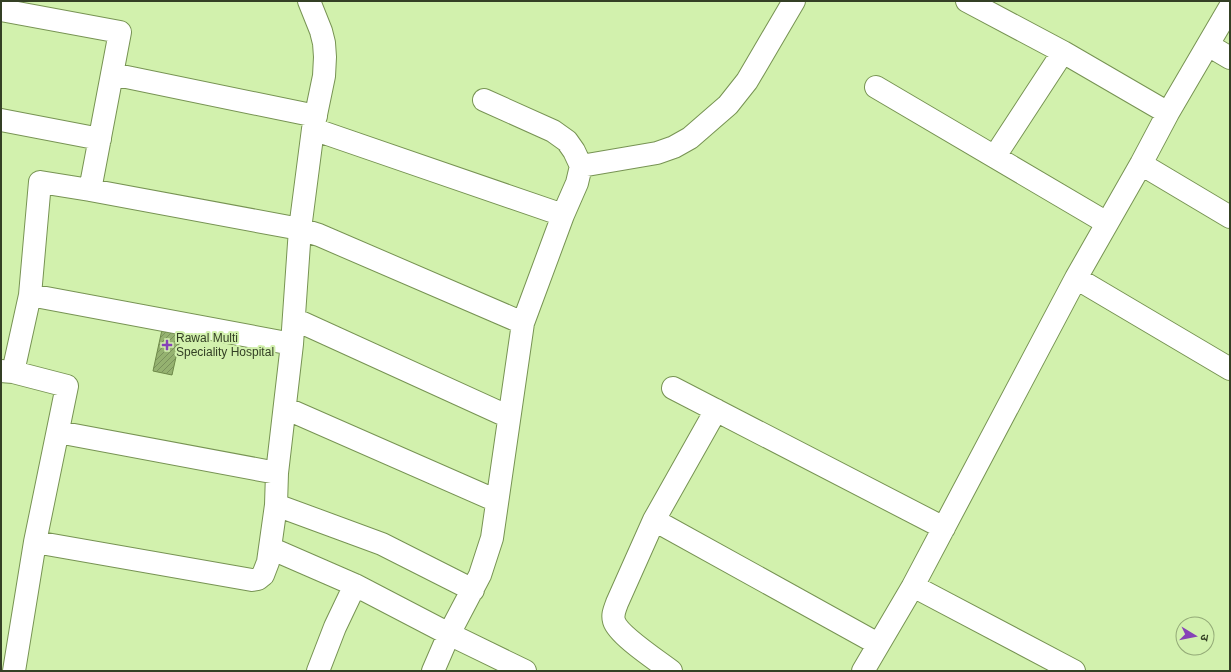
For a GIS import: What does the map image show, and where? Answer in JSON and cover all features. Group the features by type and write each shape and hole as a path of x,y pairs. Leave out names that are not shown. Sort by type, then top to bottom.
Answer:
{"street":[{"path":"35,542 252,580 258,579 263,575 268,562 276,505 277,473 292,344 300,229 314,123 324,76 325,57 321,31 309,1"},
{"path":"581,166 657,153 674,147 690,138 728,105 747,81 794,1"},
{"path":"967,1 1063,52 1168,113"},
{"path":"863,671 913,586 1076,278 1141,164 1168,113 1230,8"},
{"path":"1,10 120,32 90,190"},
{"path":"1208,45 1230,58"},
{"path":"995,156 1063,52"},
{"path":"112,74 314,123 563,215"},
{"path":"876,87 1107,223"},
{"path":"433,671 449,634 480,575 492,538 523,323 576,183 581,166 574,151 567,141 552,131 484,100"},
{"path":"1,120 100,139"},
{"path":"1141,164 1230,217"},
{"path":"14,671 35,542 67,386 7,372 30,295 40,182 300,229 319,235 523,323"},
{"path":"1076,278 1230,369"},
{"path":"30,295 292,344"},
{"path":"294,319 509,417"},
{"path":"673,388 944,528"},
{"path":"285,408 497,501"},
{"path":"670,671 620,631 616,626 613,616 617,603 654,520 716,410"},
{"path":"58,432 277,473"},
{"path":"276,505 382,544 473,590"},
{"path":"654,520 878,644"},
{"path":"270,548 355,586 525,671"},
{"path":"318,671 335,627 355,586"},
{"path":"913,586 1074,671"}],"building":[{"path":"163,325 182,330 172,375 153,371"}],"place":[{"name":"Rawal Multi Speciality Hospital","path":"167,345"}]}
